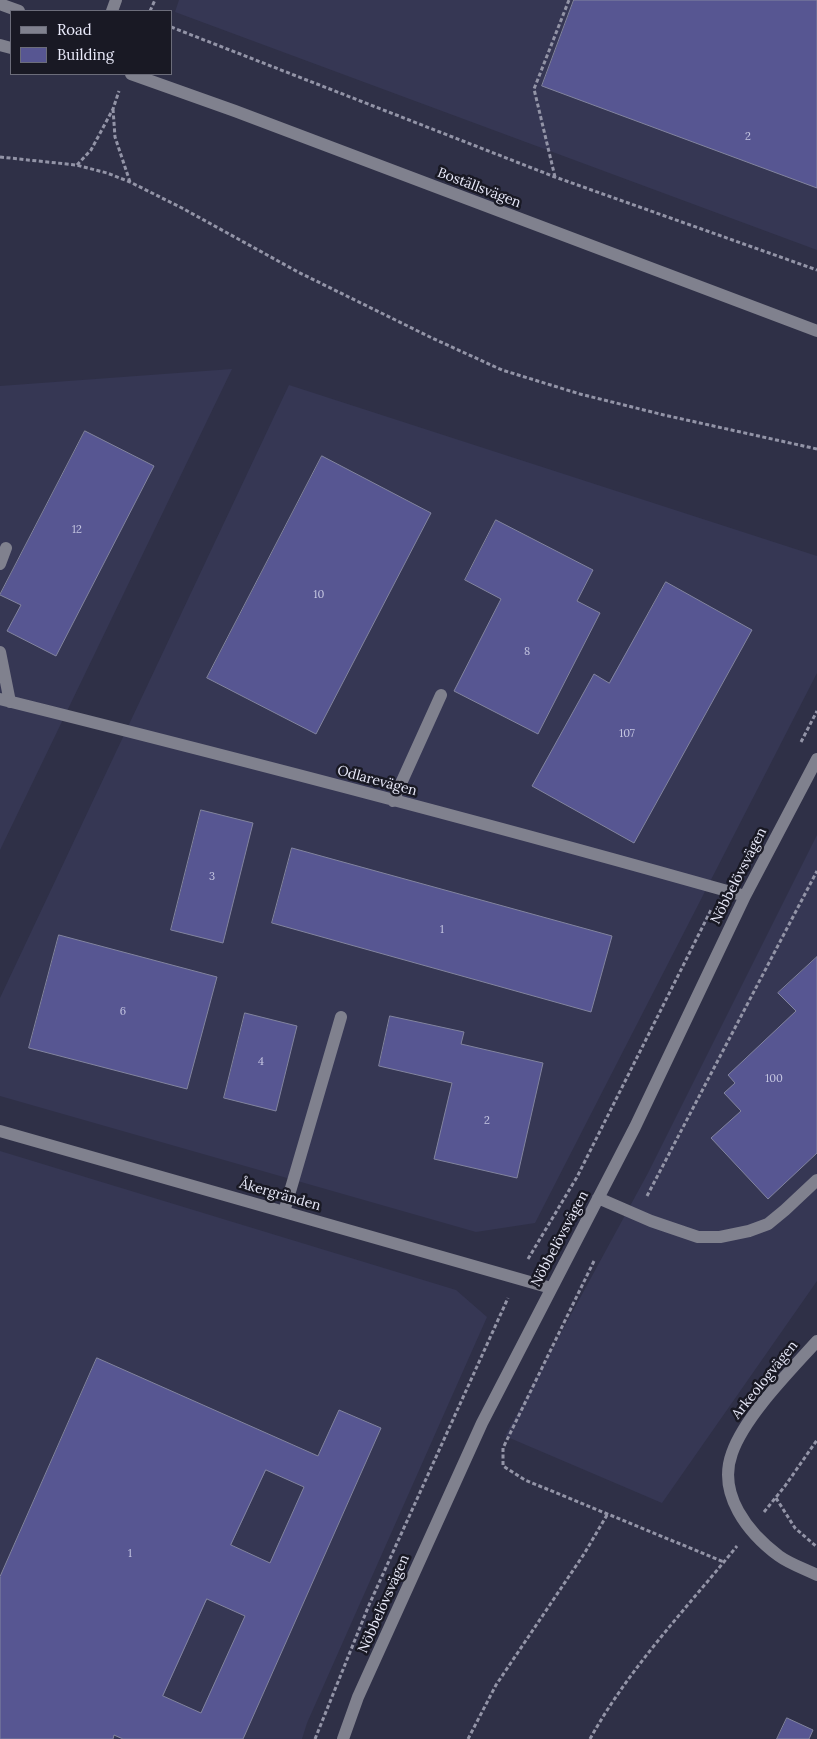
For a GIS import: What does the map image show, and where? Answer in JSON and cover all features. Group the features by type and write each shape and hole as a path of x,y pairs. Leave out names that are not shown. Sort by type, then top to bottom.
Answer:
{"street":[{"path":"0,4 16,10"},
{"name":"Boställsvägen","path":"134,75 817,331"},
{"path":"0,564 6,548"},
{"path":"0,652 5,701"},
{"path":"392,801 441,695"},
{"name":"Odlarevägen","path":"5,701 392,801 745,896"},
{"name":"Nöbbelövsvägen","path":"343,1739 358,1697 466,1457 635,1127 745,896 817,759"},
{"path":"284,1212 341,1017"},
{"name":"Åkergränden","path":"0,1131 551,1288"},
{"path":"598,1198 698,1238 720,1237 768,1224 817,1180"},
{"name":"Arkeologvägen","path":"817,1341 746,1424 732,1453 728,1474 734,1503 750,1530 780,1557 817,1575"}],"path":[{"path":"555,177 534,90 569,0"},
{"path":"172,27 555,177 817,270"},
{"path":"76,165 91,150 113,109 115,137 130,182"},
{"path":"0,157 76,165 130,182 182,208 298,272 502,370 580,394 817,449"},
{"path":"800,744 817,711"},
{"path":"638,1215 817,871"},
{"path":"315,1739 369,1604 517,1278 577,1178 722,889"},
{"path":"594,1261 503,1448 503,1466 524,1480 724,1562"},
{"path":"590,1739 603,1715 655,1643 776,1498 817,1440"},
{"path":"776,1498 795,1528 817,1547"},
{"path":"468,1739 496,1685 584,1554 607,1515"}],"shaded area":[{"path":"179,0 817,0 817,250 175,12"},
{"path":"232,369 0,850 0,386"},
{"path":"289,385 817,556 817,673 535,1223 476,1232 0,1096 0,998"},
{"path":"817,835 817,1281 662,1503 505,1436 648,1173"},
{"path":"0,1151 456,1290 487,1317 307,1723 302,1739 0,1739"}],"building":[{"path":"574,0 817,0 817,188 542,86"},
{"path":"85,431 154,466 56,656 7,631 21,605 0,595"},
{"path":"322,456 431,513 316,734 207,678"},
{"path":"496,520 593,570 577,601 600,613 538,734 454,691 501,599 465,580"},
{"path":"666,582 752,630 634,843 532,786 594,674 609,683"},
{"path":"201,810 253,823 223,943 171,930"},
{"path":"292,848 612,936 591,1012 272,923"},
{"path":"59,935 217,977 187,1089 29,1048"},
{"path":"817,957 817,1153 768,1199 711,1138 741,1111 724,1093 735,1083 728,1075 796,1011 778,993"},
{"path":"245,1013 297,1026 276,1111 224,1098"},
{"path":"390,1016 464,1032 461,1044 543,1063 517,1178 434,1159 452,1083 379,1066"},
{"path":"97,1358 318,1456 339,1410 381,1428 243,1739 123,1739 114,1735 113,1739 0,1739 0,1577","holes":["266,1470 304,1487 270,1563 231,1545","207,1599 245,1616 201,1713 163,1696"]},
{"path":"787,1718 813,1730 809,1739 777,1739"}]}
